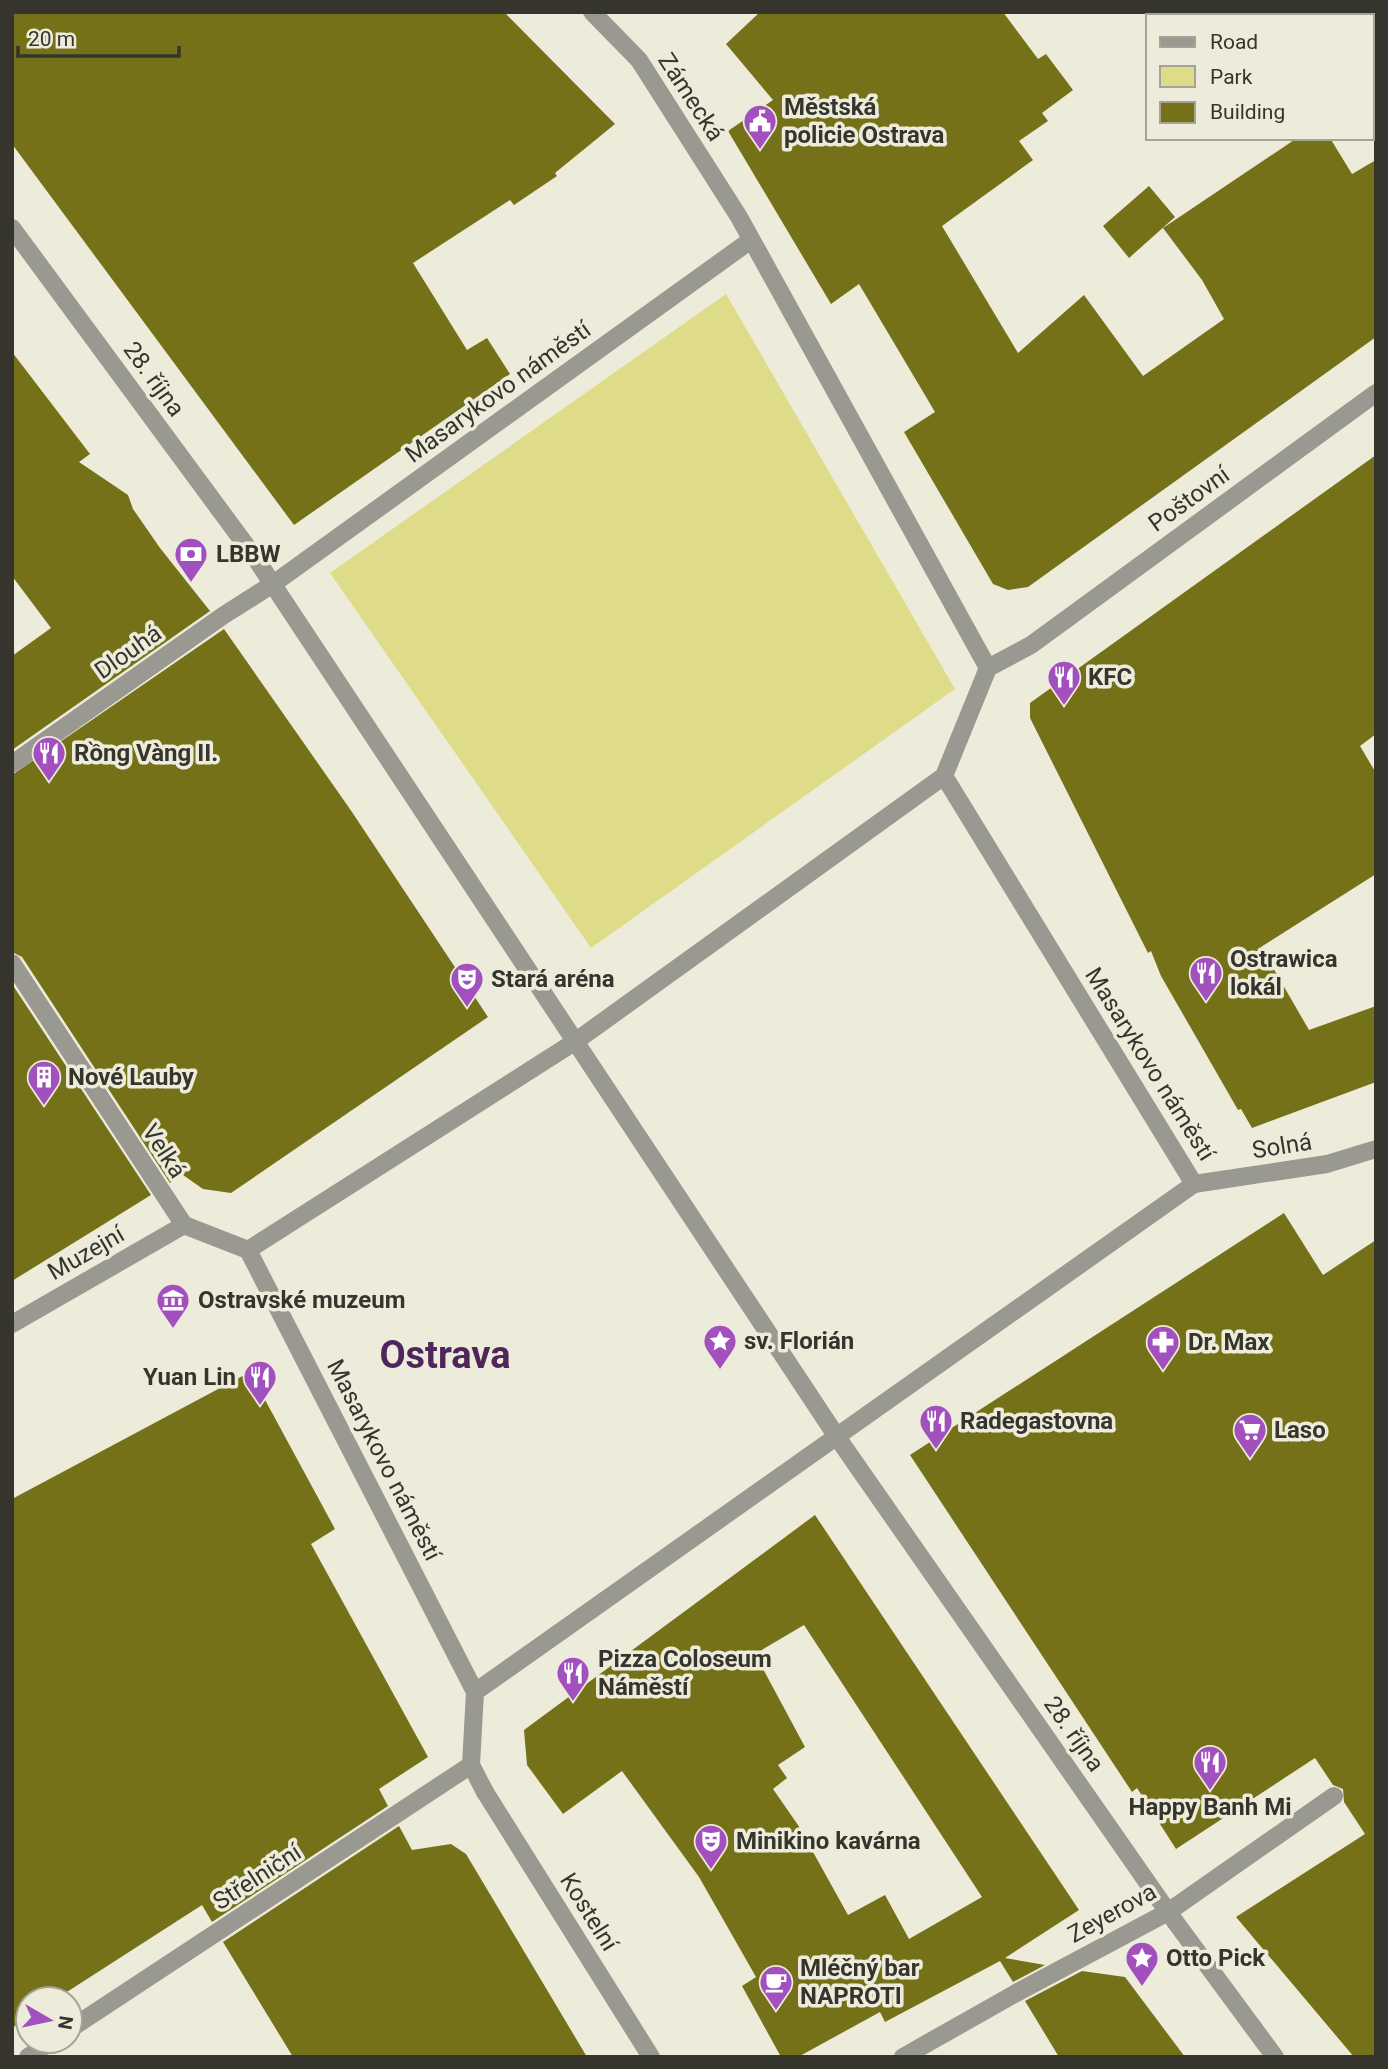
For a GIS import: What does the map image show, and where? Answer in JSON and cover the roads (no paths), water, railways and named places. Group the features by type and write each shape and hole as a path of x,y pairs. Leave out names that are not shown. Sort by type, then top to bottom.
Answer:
{"street":[{"name":"Zámecká","path":"592,12 639,60 751,240"},
{"name":"28. října","path":"12,228 256,559 576,1041"},
{"name":"Masarykovo náměstí","path":"273,584 751,240"},
{"path":"184,1225 248,1250 576,1041 944,776 988,668 751,240"},
{"name":"Poštovní","path":"988,668 1031,645 1376,393"},
{"name":"Dlouhá","path":"12,764 224,615 273,584"},
{"name":"Masarykovo náměstí","path":"248,1250 475,1692 1194,1184 944,776"},
{"name":"Velká","path":"12,963 184,1225"},
{"path":"576,1041 837,1437"},
{"name":"Solná","path":"1194,1184 1327,1164 1376,1149"},
{"name":"Muzejní","path":"12,1324 184,1225"},
{"name":"28. října","path":"837,1437 1168,1912 1275,2057"},
{"path":"471,1765 475,1692"},
{"name":"Kostelní","path":"471,1765 485,1792 652,2057"},
{"name":"Střelniční","path":"84,2020 471,1765"},
{"name":"Zeyerova","path":"903,2057 1168,1912 1334,1796"}],"place":[{"name":"Městská policie Ostrava","path":"760,151"},
{"name":"LBBW","path":"191,584"},
{"name":"KFC","path":"1064,707"},
{"name":"Rồng Vàng II.","path":"49,783"},
{"name":"Ostrawica lokál","path":"1206,1003"},
{"name":"Stará aréna","path":"467,1009"},
{"name":"Nové Lauby","path":"44,1107"},
{"name":"Ostravské muzeum","path":"173,1330"},
{"name":"sv. Florián","path":"720,1371"},
{"name":"Dr. Max","path":"1163,1372"},
{"name":"Yuan Lin","path":"260,1407"},
{"name":"Radegastovna","path":"936,1451"},
{"name":"Laso","path":"1250,1460"},
{"name":"Pizza Coloseum Náměstí","path":"573,1703"},
{"name":"Happy Banh Mi","path":"1210,1792"},
{"name":"Minikino kavárna","path":"711,1871"},
{"name":"Otto Pick","path":"1142,1988"},
{"name":"Mléčný bar NAPROTI","path":"776,2012"}],"district":[{"name":"Ostrava","path":"445,1355"}]}
